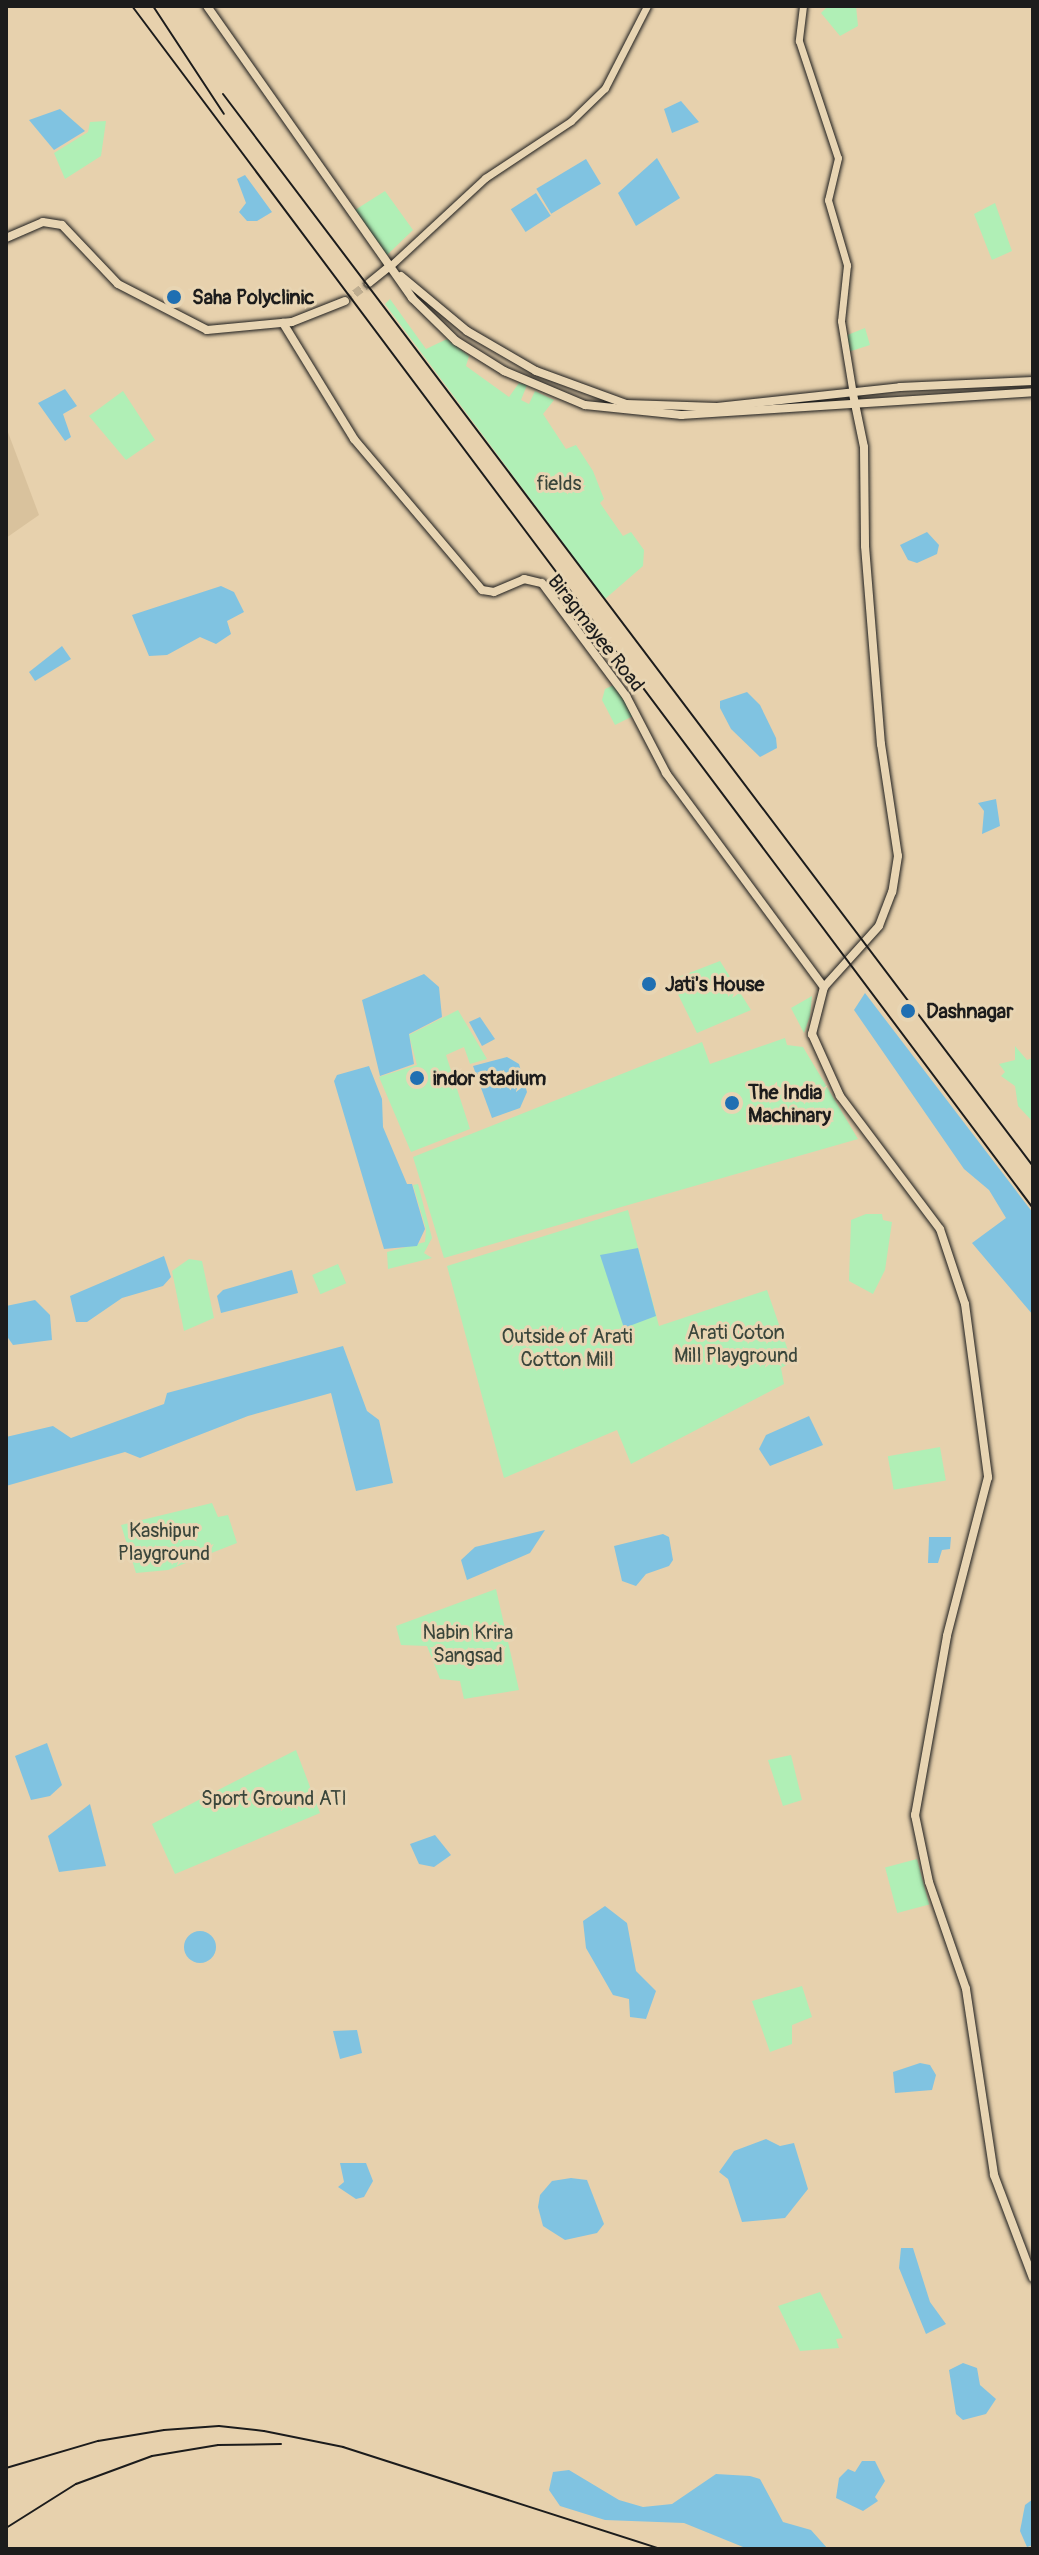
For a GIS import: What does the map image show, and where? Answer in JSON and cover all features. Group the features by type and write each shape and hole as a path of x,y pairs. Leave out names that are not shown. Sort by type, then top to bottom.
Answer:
{"main road":[{"path":"207,6 391,269 437,325 472,353 585,405 713,416 854,398 1033,392"},
{"path":"369,283 391,269 485,178 571,121 605,88 647,6"},
{"path":"803,6 799,41 838,158 828,200 847,265 841,321 864,447 865,546 881,744 898,856 892,892 879,926 824,987 813,1018 814,1048 840,1096 940,1229 965,1304 988,1477 947,1636 915,1815 929,1882 966,1989 994,2175 1033,2278"},
{"path":"6,238 43,222 62,225 118,284 176,317 207,330 283,323 345,301"},
{"path":"391,269 467,331 536,371 626,404 717,407 1033,381"},
{"name":"Biragmayee Road","path":"283,323 354,439 482,590 494,592 530,578 545,588 626,696 658,763 824,987"}],"shaded area":[{"path":"6,427 39,515 6,538"}],"green space":[{"path":"828,6 856,6 858,26 840,36 821,13"},
{"path":"106,121 101,156 65,179 54,153 88,132 90,122"},
{"path":"385,191 413,230 386,256 355,210"},
{"path":"995,203 1012,251 992,260 974,214"},
{"name":"fields","path":"390,299 426,349 447,339 469,356 466,366 509,397 519,383 527,385 521,400 529,404 535,391 554,400 543,414 566,449 576,445 593,471 604,499 600,503 623,536 631,532 644,550 643,566 605,599 385,304"},
{"path":"865,328 870,345 848,352 845,336"},
{"path":"123,391 155,440 126,460 89,416"},
{"path":"616,684 635,715 615,725 602,700 605,689"},
{"path":"720,961 751,1010 697,1033 671,980"},
{"path":"812,996 810,1016 804,1033 791,1008"},
{"path":"458,1010 487,1059 470,1064 464,1047 446,1055 470,1129 411,1152 379,1077 417,1065 409,1035"},
{"path":"785,1038 787,1045 803,1047 858,1139 444,1258 413,1157 702,1042 710,1064"},
{"path":"1015,1046 1027,1060 1033,1058 1033,1122 1018,1106 1015,1086 1001,1076 1005,1072 999,1064 1015,1060"},
{"path":"418,1184 432,1238 424,1253 432,1258 388,1269 387,1252 425,1242 426,1229 413,1185"},
{"name":"Outside of Arati Cotton Mill","path":"628,1210 659,1326 767,1290 792,1362 781,1368 784,1384 631,1464 617,1430 504,1478 447,1266"},
{"path":"866,1214 882,1214 883,1220 892,1222 885,1270 873,1294 849,1281 851,1220"},
{"path":"189,1259 202,1261 214,1318 184,1331 172,1271"},
{"path":"338,1264 346,1283 320,1294 312,1275"},
{"path":"940,1447 946,1480 894,1490 888,1456"},
{"name":"Kashipur Playground","path":"212,1503 218,1517 228,1515 237,1543 168,1570 136,1573 121,1525"},
{"name":"Nabin Krira Sangsad","path":"496,1589 519,1690 464,1699 460,1681 440,1679 427,1646 401,1645 396,1626"},
{"name":"Sport Ground ATI","path":"296,1750 320,1813 175,1874 152,1824"},
{"path":"791,1755 802,1800 783,1806 768,1760"},
{"path":"917,1859 929,1904 897,1913 885,1868"},
{"path":"802,1986 812,2017 792,2025 792,2044 770,2052 752,2001"},
{"path":"820,2292 843,2338 836,2339 839,2348 800,2351 778,2306"}],"water":[{"path":"681,101 699,122 672,133 664,109"},
{"path":"60,109 85,131 54,150 29,120"},
{"path":"657,158 680,198 636,226 618,193"},
{"path":"586,159 601,184 551,214 536,189"},
{"path":"245,175 272,212 257,221 247,221 239,212 246,203 237,179"},
{"path":"536,193 551,216 526,232 511,209"},
{"path":"65,389 77,406 63,414 71,437 65,441 38,403"},
{"path":"927,532 939,545 937,554 917,563 908,560 900,545"},
{"path":"221,586 234,592 244,612 227,621 231,634 216,644 200,637 167,655 149,656 132,615"},
{"path":"62,646 71,659 35,681 29,672"},
{"path":"747,692 760,705 776,738 777,748 760,757 731,729 720,708 720,701"},
{"path":"996,799 1000,826 982,834 984,811 978,803"},
{"path":"424,974 439,987 442,1017 409,1034 414,1064 380,1076 362,1000"},
{"path":"865,993 1033,1213 1033,1315 972,1243 1006,1218 989,1190 964,1169 854,1010"},
{"path":"480,1017 495,1039 482,1046 469,1022"},
{"path":"507,1057 519,1064 527,1092 520,1108 492,1118 473,1066"},
{"path":"369,1066 382,1099 383,1127 407,1184 412,1184 425,1229 417,1246 384,1249 334,1081 337,1075"},
{"path":"638,1248 656,1316 624,1328 600,1255"},
{"path":"164,1256 171,1277 163,1286 122,1298 87,1322 76,1322 70,1296"},
{"path":"292,1270 298,1293 221,1313 217,1296 223,1290"},
{"path":"35,1300 50,1315 52,1340 13,1345 6,1335 6,1306"},
{"path":"343,1346 367,1411 379,1420 393,1483 356,1491 331,1393 248,1416 140,1458 125,1452 6,1486 6,1437 53,1426 71,1438 164,1404 167,1393"},
{"path":"809,1416 823,1445 770,1466 759,1449 766,1435"},
{"path":"545,1530 530,1553 467,1580 461,1560 475,1547"},
{"path":"663,1534 669,1537 673,1560 669,1566 646,1574 636,1586 622,1581 614,1546"},
{"path":"929,1537 951,1537 950,1549 942,1550 938,1563 928,1563"},
{"path":"47,1743 62,1785 50,1796 31,1800 15,1756"},
{"path":"90,1804 106,1866 59,1872 48,1836"},
{"path":"435,1835 451,1855 434,1867 419,1864 410,1844"},
{"path":"605,1906 627,1923 636,1971 656,1991 646,2019 630,2017 629,1999 613,1995 586,1948 583,1921"},
{"path":"200,1931 211,1936 216,1947 211,1958 200,1963 189,1958 184,1947 189,1936"},
{"path":"357,2030 362,2053 340,2059 333,2031"},
{"path":"920,2063 930,2065 936,2075 932,2090 895,2093 893,2072"},
{"path":"766,2139 780,2146 794,2143 808,2189 785,2218 742,2222 728,2179 719,2172 734,2151"},
{"path":"340,2163 366,2163 373,2181 364,2197 356,2199 338,2187 344,2182"},
{"path":"571,2178 587,2180 604,2224 597,2233 565,2240 543,2226 538,2207 540,2195 552,2181"},
{"path":"901,2248 913,2248 930,2302 946,2324 926,2334 899,2268"},
{"path":"963,2363 977,2368 980,2385 996,2399 986,2414 963,2420 956,2414 949,2370"},
{"path":"862,2461 875,2461 885,2481 875,2497 878,2501 863,2511 836,2498 839,2478 848,2469 855,2472"},
{"path":"569,2470 619,2500 643,2507 672,2504 716,2474 760,2479 783,2522 811,2530 828,2549 748,2549 684,2523 605,2520 560,2506 549,2490 553,2472"},
{"path":"1033,2499 1033,2545 1027,2547 1020,2531 1025,2505"}],"tunnel":[{"path":"345,301 369,283"}],"railway":[{"path":"132,6 1033,1208"},
{"path":"153,6 224,114"},
{"path":"223,94 1033,1166"},
{"path":"6,2468 98,2441 164,2430 219,2426 264,2431 343,2447 661,2549"},
{"path":"6,2528 76,2484 152,2456 218,2445 281,2444"}],"place":[{"name":"Saha Polyclinic","path":"174,297"},
{"name":"Jati's House","path":"649,984"},
{"name":"Dashnagar","path":"908,1011"},
{"name":"indor stadium","path":"417,1078"},
{"name":"The India Machinary","path":"732,1103"}],"park label":[{"name":"Arati Coton Mill Playground","path":"736,1344"}]}
